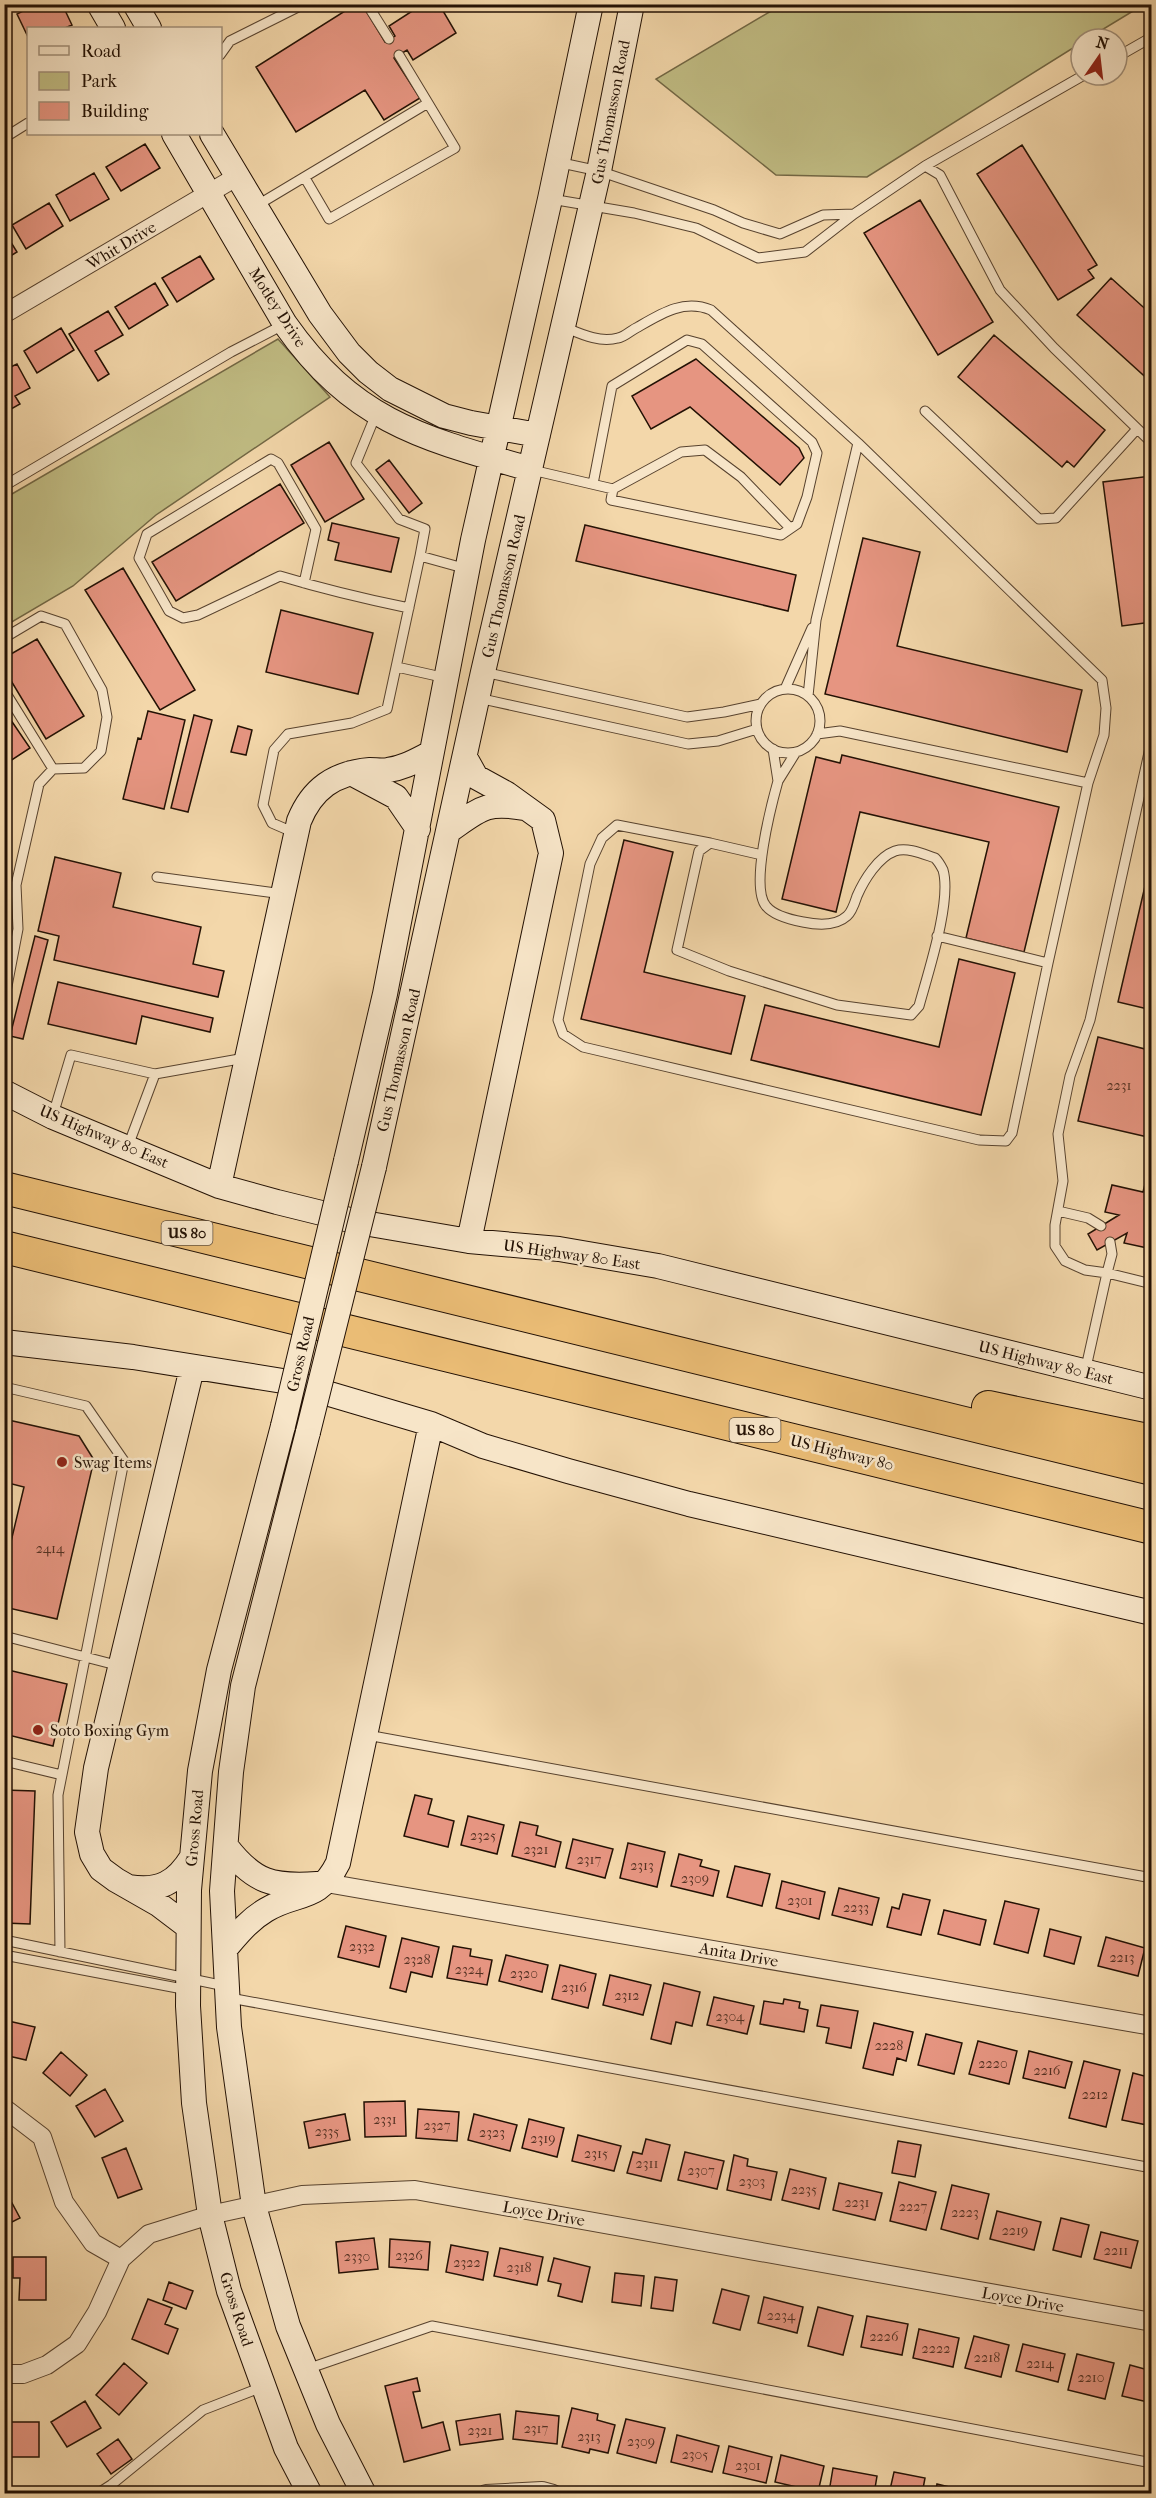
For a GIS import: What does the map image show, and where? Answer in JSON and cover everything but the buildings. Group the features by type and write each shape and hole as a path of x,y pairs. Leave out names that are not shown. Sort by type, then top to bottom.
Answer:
{"highway":[{"name":"US 80","path":"4,1188 1152,1469"},
{"name":"US Highway 80","path":"4,1247 1152,1528"},
{"path":"834,1391 969,1403 1152,1441"}],"main road":[{"path":"99,4 112,27"},
{"path":"135,4 148,27"},
{"name":"Gus Thomasson Road","path":"346,1161 385,994 467,569 591,4"},
{"name":"Gus Thomasson Road","path":"374,1167 466,759 483,672 599,171 632,4"},
{"name":"Motley Drive","path":"175,135 285,324 332,380 356,401 376,414 415,433 530,469"},
{"name":"Motley Drive","path":"213,135 320,314 349,353 390,389 444,416 537,435"},
{"path":"376,414 390,389"},
{"path":"446,678 483,672"},
{"path":"446,678 478,698"},
{"path":"219,1186 296,833 305,806 314,793 330,782 351,773 387,771 404,767 431,753"},
{"path":"466,759 476,777 529,808 543,820 551,853 469,1241"},
{"path":"351,773 396,797 418,830"},
{"path":"450,830 488,806 503,804 529,808"},
{"name":"US Highway 80 East","path":"4,1092 53,1117 128,1146 219,1186 358,1222 469,1241 559,1249 658,1266 1152,1388"},
{"name":"Gross Road","path":"309,2493 286,2448 229,2291 210,2215 194,2103 188,1985 188,1926 200,1771 219,1670 283,1426 346,1161"},
{"name":"Gross Road","path":"364,2493 328,2424 288,2326 254,2206 229,2027 222,1891 231,1772 243,1686 374,1167"},
{"path":"4,1342 133,1357 289,1382 431,1425 483,1446 689,1504 1152,1613"},
{"path":"188,1926 101,1869 92,1854 87,1832 96,1768 192,1368"},
{"path":"225,1948 249,1921 268,1908 313,1893 326,1883 338,1863 431,1425"},
{"path":"226,1846 242,1867 259,1878 280,1884 326,1883"},
{"path":"129,1887 155,1888 173,1882 192,1857"}],"street":[{"name":"Whit Drive","path":"4,314 238,176"},
{"name":"Anita Drive","path":"326,1883 1152,2026"},
{"path":"4,2108 42,2137 64,2202 93,2243 121,2259"},
{"name":"Loyce Drive","path":"4,2374 23,2374 47,2365 77,2344 97,2312 121,2259 149,2234 210,2215 302,2195 416,2190 1152,2322"},
{"path":"486,2493 542,2491 553,2493"}],"lane":[{"path":"222,52 230,41 304,4"},
{"path":"367,4 389,39"},
{"path":"1129,50 1152,37"},
{"path":"305,178 329,219 455,148 399,55"},
{"path":"550,199 634,213 696,228 758,258 805,252 925,166 1069,84"},
{"path":"256,206 428,103"},
{"path":"4,138 27,124"},
{"path":"557,162 599,171 780,234 823,215 855,214"},
{"path":"925,166 940,174 1000,290 1054,348 1152,443"},
{"path":"780,234 781,255"},
{"path":"563,327 603,340 620,338 678,307 698,305 711,310 858,443 1102,680 1106,708 1104,735 1088,783 1012,1133 1006,1141 980,1140 583,1047 563,1034 558,1020 590,864 602,838 616,825 762,855"},
{"path":"4,486 231,352 285,324"},
{"path":"593,484 612,386 687,340 702,344 812,442 817,453 807,497 797,524 781,535 611,500 613,489"},
{"path":"925,411 1039,519 1056,518 1137,429"},
{"path":"296,833 272,823 263,805 274,750 288,734 352,723 387,709 420,556 425,529 399,519 356,463 376,414"},
{"path":"808,696 816,620 858,443"},
{"path":"530,469 613,489 681,452 705,450 741,477 790,528"},
{"path":"304,583 316,530 278,463 271,459 147,534 139,558 169,611 183,618 198,615 280,576 304,583 409,608"},
{"path":"420,556 467,569"},
{"path":"4,638 41,616 65,624 102,690 107,717 101,751 84,768 53,770 39,784 16,885 18,929 4,1002"},
{"path":"785,689 816,620"},
{"path":"397,667 446,678"},
{"path":"483,672 687,717 761,704"},
{"path":"710,843 699,851 677,950 729,971 837,1005 911,1015 919,1006 937,936 944,896 943,869 935,858 912,850 896,851 879,861 860,889 849,915 836,922 812,924 786,918 766,907 759,892 762,855 778,781 796,752 812,742 817,734 820,717 818,709 808,696 785,689 768,697 761,704 756,720 757,729 763,741 773,749 780,752 796,752"},
{"path":"4,690 53,770"},
{"path":"478,698 688,744 718,741 757,729"},
{"path":"820,717 840,731"},
{"path":"817,734 840,731 1088,783"},
{"path":"1152,739 1090,1020 1070,1076 1058,1134 1063,1181 1055,1225 1055,1246 1065,1261 1085,1270 1152,1284"},
{"path":"773,749 778,781"},
{"path":"157,877 283,894"},
{"path":"937,936 1048,963"},
{"path":"53,1117 71,1055 155,1074 247,1057"},
{"path":"128,1146 155,1074"},
{"path":"1058,1211 1088,1218 1101,1226"},
{"path":"1085,1372 1112,1254 1110,1242"},
{"path":"4,1387 86,1406 124,1461 58,1795 60,1952"},
{"path":"4,1636 120,1666"},
{"path":"365,1734 1152,1878"},
{"path":"4,1761 62,1775"},
{"path":"4,1940 188,1985"},
{"path":"4,1955 227,1992 1152,2168"},
{"path":"306,2370 432,2326 1152,2463"},
{"path":"97,2493 111,2485 202,2410 264,2386"}],"green space":[{"path":"783,4 1143,4 1107,27 1069,27 1069,51 867,177 776,175 656,79"},
{"path":"278,339 330,397 156,515 73,586 5,626 5,498"}],"place":[{"name":"Swag Items","path":"62,1462"},
{"name":"Soto Boxing Gym","path":"38,1730"}]}
